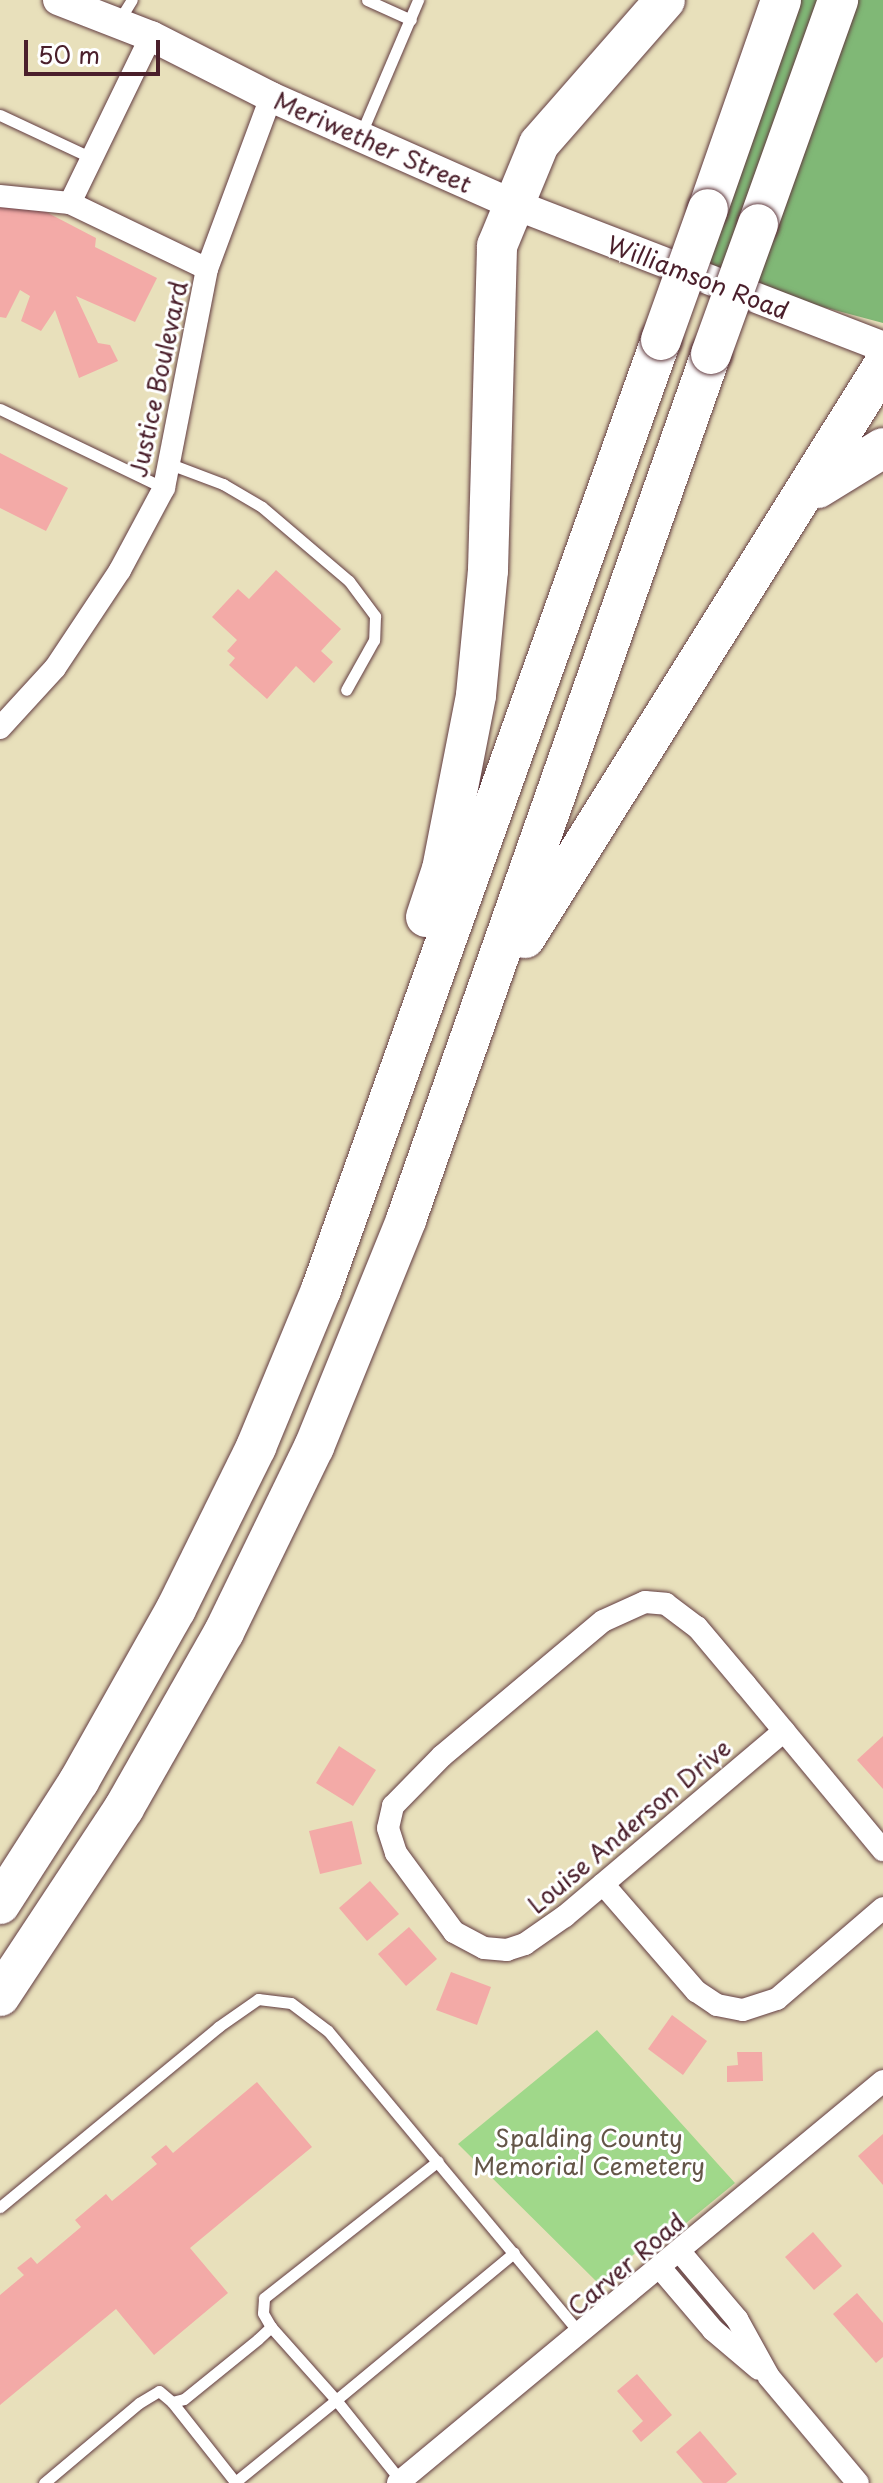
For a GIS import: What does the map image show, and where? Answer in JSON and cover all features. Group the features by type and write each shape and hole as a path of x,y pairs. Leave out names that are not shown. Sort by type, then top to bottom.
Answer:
{"highway":[{"path":"321,1290 362,1112 442,869 476,695 488,555 497,246 539,144 665,0"},
{"path":"0,1904 79,1781 176,1609 256,1447 321,1290 781,0"},
{"path":"0,1996 132,1794 224,1632 314,1447 406,1220 838,0"},
{"path":"477,1021 591,829 802,500 883,366"},
{"path":"802,500 845,467 883,448"}],"street":[{"name":"Meriwether Street","path":"58,0 125,12 151,36 271,97 513,204"},
{"path":"70,203 151,36"},
{"name":"Justice Boulevard","path":"0,728 55,668 120,570 164,488 207,269 271,97"},
{"path":"0,196 70,203 207,269"},
{"name":"Williamson Road","path":"513,204 883,347"},
{"name":"Louise Anderson Drive","path":"784,1731 603,1884 525,1944 484,1948 454,1932 396,1853 388,1828 393,1806 442,1756 603,1621 645,1602 666,1604 697,1627 784,1731 883,1850"},
{"path":"603,1884 696,1991 717,2005 743,2010 777,1999 883,1908"},
{"name":"Carver Road","path":"401,2482 662,2270 883,2081"},
{"path":"681,2253 737,2319 769,2377"},
{"path":"662,2270 713,2330 769,2377 858,2483"}],"lane":[{"path":"367,0 392,6 411,20"},
{"path":"360,137 418,0"},
{"path":"0,115 92,158"},
{"path":"0,409 164,488"},
{"path":"170,464 223,484 262,507 349,581 375,616 374,640 346,690"},
{"path":"0,2207 258,1999 291,2003 328,2031 581,2335"},
{"path":"401,2482 336,2400 271,2327 263,2313 264,2298 438,2161"},
{"path":"44,2483 139,2403 159,2391 172,2402 235,2483 514,2253"},
{"path":"172,2402 184,2399 271,2327"}],"green space":[{"path":"796,0 883,0 883,323 703,275"},
{"name":"Spalding County Memorial Cemetery","path":"597,2030 735,2183 674,2233 667,2226 599,2284 458,2144"}],"building":[{"path":"25,201 96,238 95,247 157,278 135,322 76,296 98,343 110,345 118,361 79,378 55,310 41,331 21,321 30,296 20,290 6,318 0,317 0,205"},
{"path":"0,453 68,488 46,531 0,508"},
{"path":"276,570 341,629 321,651 333,662 314,683 296,666 267,699 229,665 235,658 227,651 237,640 212,617 238,589 249,599"},
{"path":"883,1736 883,1789 857,1760"},
{"path":"339,1746 376,1770 353,1806 316,1783"},
{"path":"352,1821 362,1864 320,1874 309,1831"},
{"path":"370,1881 399,1914 367,1941 339,1908"},
{"path":"409,1927 437,1959 406,1986 378,1954"},
{"path":"451,1972 491,1987 477,2025 436,2010"},
{"path":"672,2015 707,2041 683,2075 648,2049"},
{"path":"737,2052 762,2052 763,2081 727,2082 727,2066 738,2065"},
{"path":"257,2082 312,2147 190,2248 228,2293 154,2355 116,2309 0,2405 0,2295 24,2275 17,2268 31,2257 37,2264 81,2227 75,2220 106,2194 112,2201 157,2164 151,2157 166,2145 173,2153"},
{"path":"883,2134 883,2185 858,2156"},
{"path":"813,2232 842,2266 814,2290 785,2257"},
{"path":"857,2293 883,2323 883,2357 876,2363 833,2314"},
{"path":"637,2374 672,2415 641,2442 632,2431 643,2421 617,2391"},
{"path":"700,2431 737,2474 726,2483 703,2483 676,2452"}]}
